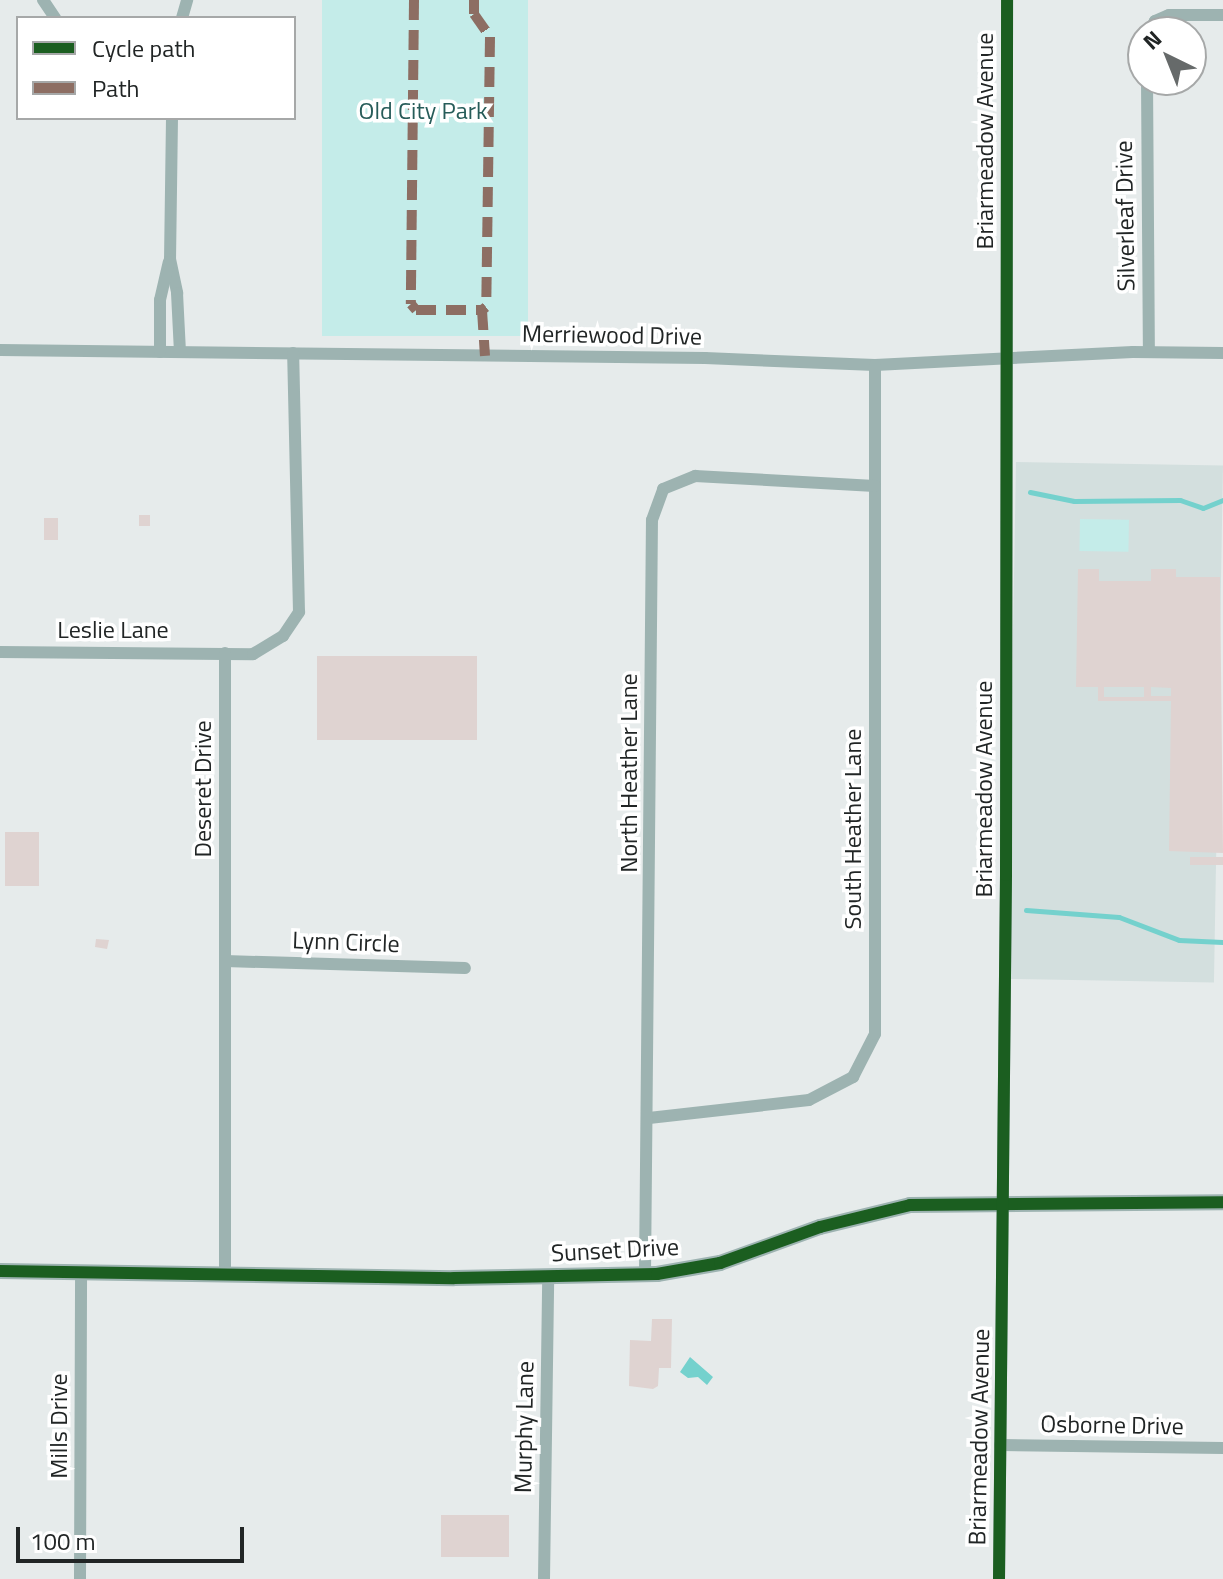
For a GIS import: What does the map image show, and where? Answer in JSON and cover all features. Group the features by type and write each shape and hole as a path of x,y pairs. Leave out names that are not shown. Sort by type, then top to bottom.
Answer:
{"street":[{"name":"Briarmeadow Avenue","path":"999,1579 1007,0"},
{"path":"1167,16 1223,15"},
{"name":"Silverleaf Drive","path":"1147,96 1149,352"},
{"path":"172,120 170,259 177,293 180,352"},
{"path":"160,352 160,300 170,259"},
{"name":"Merriewood Drive","path":"0,350 705,358 875,365 1149,352 1223,353"},
{"path":"225,653 253,654 283,636 299,612 293,353"},
{"name":"South Heather Lane","path":"649,1118 809,1100 853,1077 875,1034 875,365"},
{"name":"North Heather Lane","path":"645,1274 649,1118 652,520 663,489 695,476 875,486"},
{"name":"Leslie Lane","path":"0,652 225,653"},
{"name":"Deseret Drive","path":"225,653 225,1274"},
{"name":"Lynn Circle","path":"225,961 465,968"},
{"name":"Sunset Drive","path":"0,1271 548,1276 645,1274 720,1263 820,1227 910,1205 1223,1202"},
{"name":"Mills Drive","path":"80,1579 81,1272"},
{"name":"Murphy Lane","path":"544,1579 548,1276"},
{"name":"Osborne Drive","path":"1000,1445 1223,1448"}],"shaded area":[{"path":"1016,462 1223,466 1214,983 1007,979"}],"green space":[{"name":"Old City Park","path":"322,0 528,0 528,336 322,336"},
{"path":"1080,519 1129,520 1128,552 1079,551"}],"water":[{"path":"690,1357 713,1377 707,1385 698,1377 688,1378 680,1372"}],"building":[{"path":"139,515 150,515 150,526 139,526"},
{"path":"44,518 58,518 58,540 44,540"},
{"path":"1078,569 1099,569 1099,581 1151,581 1151,569 1176,569 1176,577 1220,577 1223,853 1169,851 1171,701 1098,701 1098,687 1076,687","holes":["1104,687 1144,687 1144,697 1104,697","1151,687 1171,688 1171,696 1151,696"]},
{"path":"317,656 477,656 477,740 317,740"},
{"path":"5,832 39,832 39,886 5,886"},
{"path":"1190,857 1223,857 1223,865 1190,865"},
{"path":"96,939 109,940 107,949 95,947"},
{"path":"652,1319 672,1319 671,1368 659,1368 658,1386 653,1389 629,1386 630,1340 651,1341"},
{"path":"441,1515 509,1515 509,1557 441,1557"}],"waterway":[{"path":"1030,492 1074,501 1180,500 1203,508 1223,500"},
{"path":"1026,910 1119,917 1179,940 1223,942"}],"marked path":[{"path":"414,0 411,304 416,310 482,310"},
{"path":"474,0 474,14 490,37 486,307 482,310 485,356"}],"cycle path":[{"path":"999,1579 1006,875 1007,0"},
{"path":"0,1271 454,1278 657,1274 720,1263 820,1227 910,1205 1223,1202"}]}
